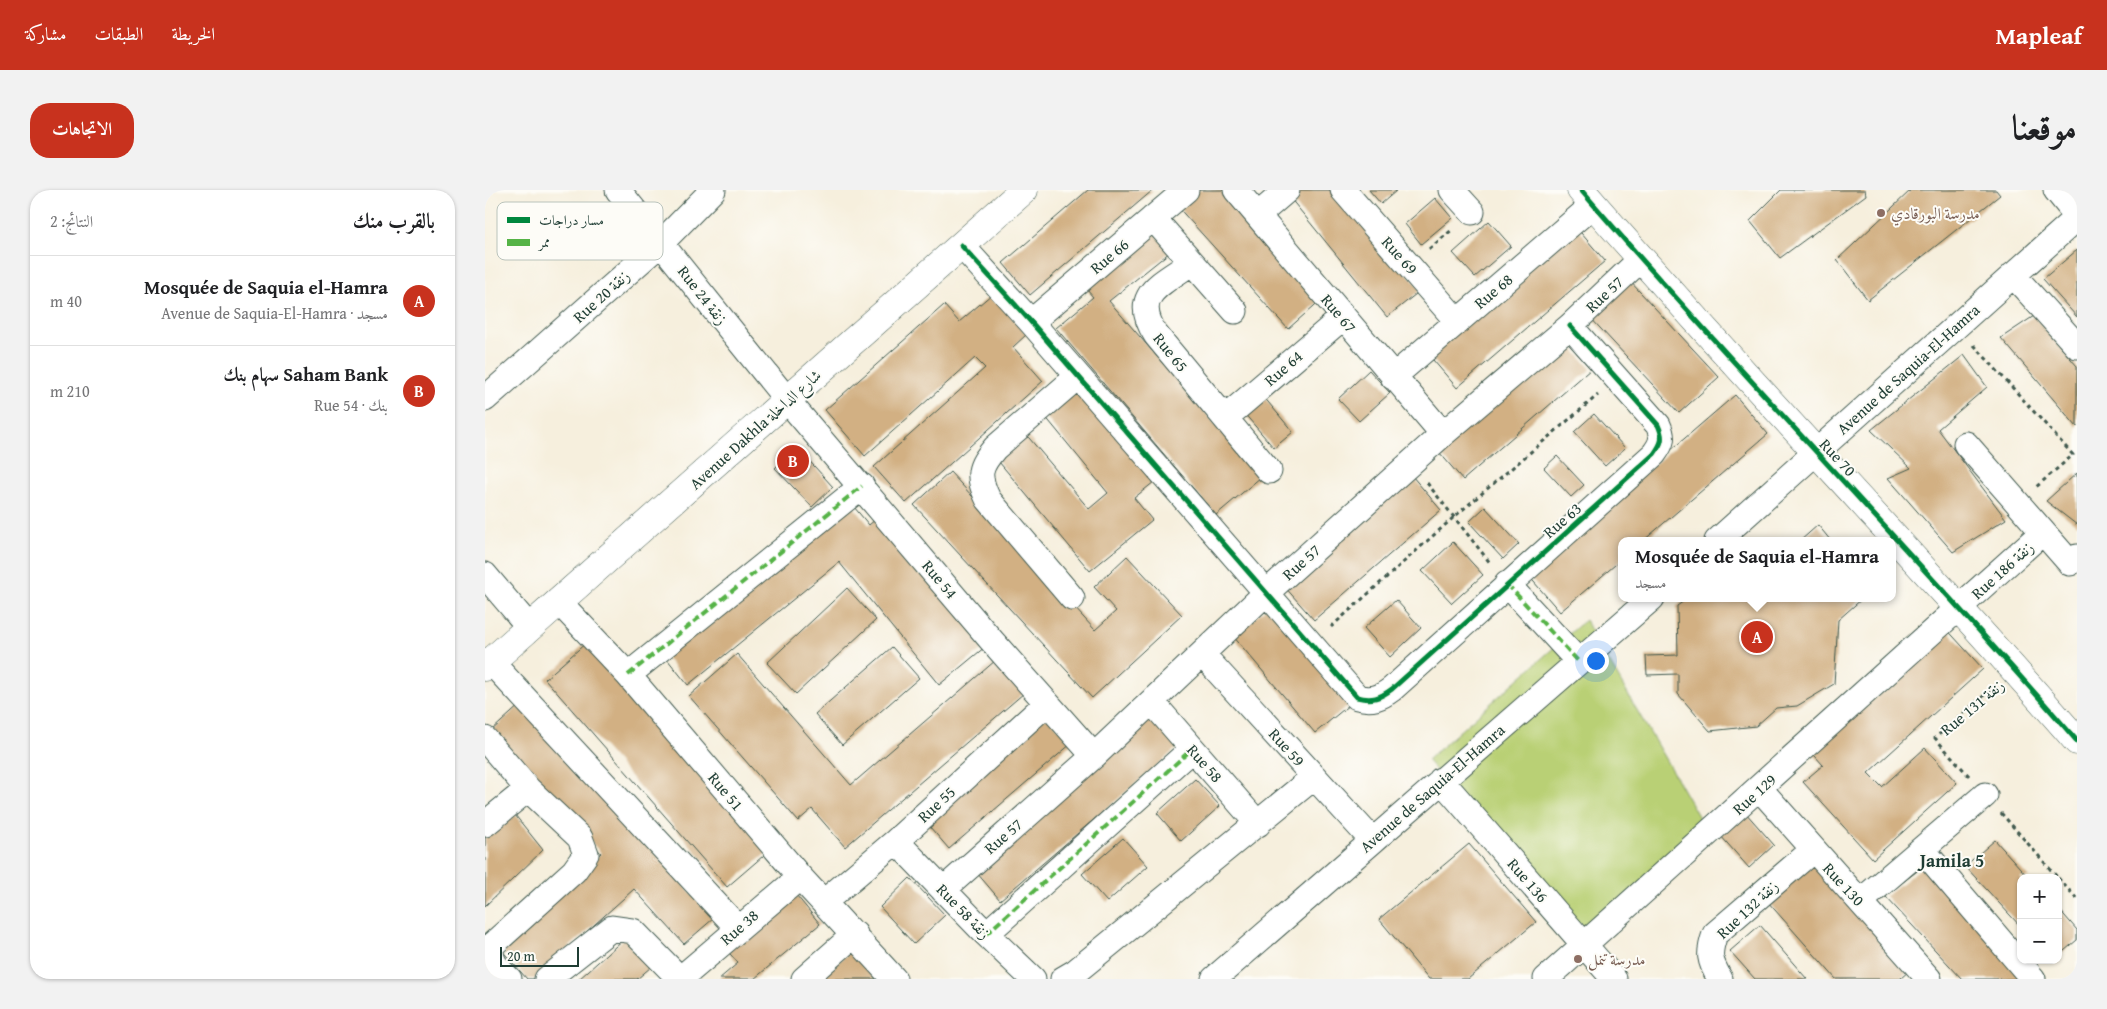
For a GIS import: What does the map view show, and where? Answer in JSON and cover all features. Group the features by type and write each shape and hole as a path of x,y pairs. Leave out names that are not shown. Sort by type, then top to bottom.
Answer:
{"street":[{"name":"Rue 24 زنقة","path":"618,190 628,202"},
{"name":"Rue 20 زنقة","path":"663,241 713,190"},
{"name":"Avenue Dakhla شارع الداخلة","path":"488,664 1024,190"},
{"name":"Rue 66","path":"1031,322 1185,190"},
{"name":"Rue 67","path":"1236,190 1342,318 1443,434"},
{"path":"1258,215 1287,190"},
{"name":"Rue 69","path":"1343,190 1457,321"},
{"path":"1452,190 1472,212"},
{"path":"2056,190 2077,217"},
{"name":"Rue 70","path":"1587,197 1815,452 1895,537"},
{"name":"Rue 68","path":"1393,377 1457,321 1587,197"},
{"name":"Avenue de Saquia-El-Hamra","path":"1721,537 2077,217"},
{"path":"1153,218 1235,311"},
{"name":"Rue 24 زنقة","path":"663,245 787,400"},
{"path":"961,246 1031,322 1077,377 1312,644"},
{"name":"Rue 57","path":"943,890 1094,756 1266,592 1443,434 1570,326 1641,259"},
{"name":"Rue 20 زنقة","path":"485,399 642,260"},
{"name":"Rue 65","path":"1191,263 1148,296 1145,308 1147,321 1156,335 1269,471"},
{"path":"2013,275 2077,346"},
{"name":"Rue 64","path":"1225,418 1342,318"},
{"name":"Rue 63","path":"1312,644 1357,697 1368,700 1379,698 1392,689 1654,454 1662,444 1662,434 1658,425 1570,326"},
{"path":"1072,598 989,499 981,483 980,472 984,461 995,448 1077,377"},
{"name":"Rue 54","path":"787,400 1047,704 1094,756"},
{"path":"1966,444 2019,502 2043,532 2073,560"},
{"path":"628,676 862,486"},
{"name":"Rue 186 زنقة","path":"1960,607 2043,532"},
{"name":"Rue 70","path":"1896,539 1960,607 2077,741"},
{"path":"485,575 529,628"},
{"path":"1507,584 1578,661"},
{"name":"Rue 51","path":"559,602 628,676 799,877 855,934 894,979"},
{"name":"Avenue de Saquia-El-Hamra","path":"1214,979 1647,602"},
{"name":"Rue 129","path":"1546,979 1760,789 1960,607"},
{"name":"Rue 59","path":"1202,654 1372,840"},
{"path":"488,664 738,928"},
{"name":"Rue 58","path":"1152,702 1258,824"},
{"name":"Rue 55","path":"824,902 896,841 1047,704"},
{"path":"485,739 529,789 580,838 586,854 574,871 492,945 490,954 494,964 509,979"},
{"path":"986,934 1192,749"},
{"path":"1063,979 1075,972 1314,777"},
{"name":"Rue 136","path":"1441,780 1614,979"},
{"path":"485,824 529,789"},
{"name":"Rue 130","path":"1760,789 1929,979"},
{"path":"1861,901 1985,795"},
{"name":"Rue 58 زنقة","path":"896,841 986,934 1033,979"},
{"path":"1922,849 2033,979"},
{"name":"Rue 132 زنقة","path":"1719,979 1711,964 1709,950 1715,934 1813,850"},
{"name":"Rue 38","path":"680,979 799,877"},
{"path":"547,979 611,928 621,927 633,930 680,979"},
{"path":"804,979 855,934"}],"path":[{"path":"1410,266 1472,212"},
{"path":"1957,326 2073,455 2019,502"},
{"path":"1312,644 1454,517 1618,378"},
{"path":"1411,464 1507,584"},
{"path":"1985,795 2054,874"},
{"path":"2062,883 2077,900"}],"green space":[{"path":"1585,620 1705,828 1581,938 1427,760"}],"building":[{"path":"1088,190 1153,190 1030,295 1003,263"},
{"path":"1191,190 1226,190 1323,298 1288,329 1175,204"},
{"path":"1290,190 1339,190 1421,290 1387,317 1286,193"},
{"path":"1369,190 1397,190 1381,204"},
{"path":"1781,190 1865,190 1866,195 1780,258 1750,221"},
{"path":"1911,190 1996,190 2000,195 1868,300 1837,260"},
{"path":"1435,198 1452,218 1421,244 1405,224"},
{"path":"1489,221 1511,246 1475,277 1453,253"},
{"path":"1149,225 1170,252 1109,301 1261,477 1216,515 1056,328 1093,297 1081,283"},
{"path":"1575,226 1605,261 1457,388 1427,353"},
{"path":"2077,250 2077,317 2043,279"},
{"path":"1627,278 1719,377 1679,413 1587,314"},
{"path":"992,294 1027,334 1013,347 1043,381 906,503 874,467 985,368 975,358 865,456 825,410 944,305 959,322"},
{"path":"2034,316 2077,366 2077,427 2001,338"},
{"path":"1561,335 1591,369 1463,480 1433,445"},
{"path":"1964,355 1987,387 1938,429 2006,519 1953,552 1888,478 1911,468 1871,430"},
{"path":"1369,370 1390,393 1359,421 1338,399"},
{"path":"1077,379 1159,478 1134,498 1152,520 1090,571 994,456 1024,432 1089,509 1108,493 1040,410"},
{"path":"1735,395 1768,434 1648,537 1618,537 1618,562 1560,612 1527,574"},
{"path":"1263,396 1293,432 1274,448 1243,412"},
{"path":"1594,414 1625,448 1605,466 1574,432"},
{"path":"796,454 805,456 833,487 812,507 775,468 788,456"},
{"path":"1557,456 1584,485 1571,497 1544,468"},
{"path":"950,472 1095,630 1116,611 1094,587 1127,556 1182,615 1092,698 914,505"},
{"path":"2077,473 2077,525 2046,501"},
{"path":"1412,476 1441,510 1314,620 1284,586"},
{"path":"849,501 869,525 884,512 991,642 939,685 839,562 688,685 663,654"},
{"path":"1485,507 1519,544 1503,559 1469,522"},
{"path":"1818,525 1828,537 1804,537"},
{"path":"1453,542 1483,575 1452,603 1422,571"},
{"path":"847,588 876,620 796,694 767,663"},
{"path":"1396,600 1421,628 1390,657 1364,628"},
{"path":"1682,602 1858,602 1838,620 1834,684 1797,706 1776,708 1756,726 1710,731 1678,694 1678,674 1647,675 1646,656 1678,655 1677,606"},
{"path":"1272,603 1355,700 1315,733 1233,636"},
{"path":"1943,625 1983,669 1868,773 1882,787 1925,748 1957,783 1873,859 1803,782 1823,765 1807,747"},
{"path":"587,642 770,850 727,887 545,679"},
{"path":"892,647 919,678 842,745 815,714"},
{"path":"737,654 851,785 1003,654 1031,687 845,847 812,809 798,821 689,696"},
{"path":"521,704 714,918 684,944 634,889 534,979 527,979 498,946 601,853 491,731"},
{"path":"1153,709 1183,743 1000,900 971,866"},
{"path":"1046,714 1072,743 949,849 923,819"},
{"path":"1195,779 1220,806 1181,841 1157,813"},
{"path":"1745,812 1774,845 1749,868 1720,835"},
{"path":"515,815 543,850 485,906 485,838"},
{"path":"1123,838 1148,866 1107,902 1082,874"},
{"path":"1995,840 2025,874 2017,874 2017,923 1965,866"},
{"path":"1469,844 1536,922 1468,979 1429,979 1379,919"},
{"path":"1813,860 1910,970 1900,979 1836,979 1767,901"},
{"path":"1925,865 2025,979 1962,979 1885,896"},
{"path":"910,878 945,915 914,944 880,907"},
{"path":"792,890 820,924 754,979 719,979 738,963 724,947"},
{"path":"2062,913 2077,930 2077,940 2062,953"},
{"path":"1760,925 1807,979 1755,979 1730,951"},
{"path":"625,938 651,967 637,979 579,979"},
{"path":"854,948 881,979 819,979"}],"marked path":[{"path":"628,675 862,486"},
{"path":"1507,584 1578,661"},
{"path":"986,934 1192,749"}],"cycle path":[{"path":"1581,190 1704,329 1894,537"},
{"path":"961,245 1031,322 1357,697 1367,699 1384,695 1392,689 1654,454 1659,447 1661,433 1658,425 1570,326"},
{"path":"1896,539 2077,741"}],"place":[{"name":"مدرسة البورقادي","path":"1881,213"},
{"name":"Saham Bank سهام بنك","path":"793,461"},
{"name":"Mosquée de Saquia el-Hamra","path":"1757,637"},
{"name":"مدرسة تنمل","path":"1578,959"}],"district":[{"name":"Jamila 5","path":"1952,860"}]}
